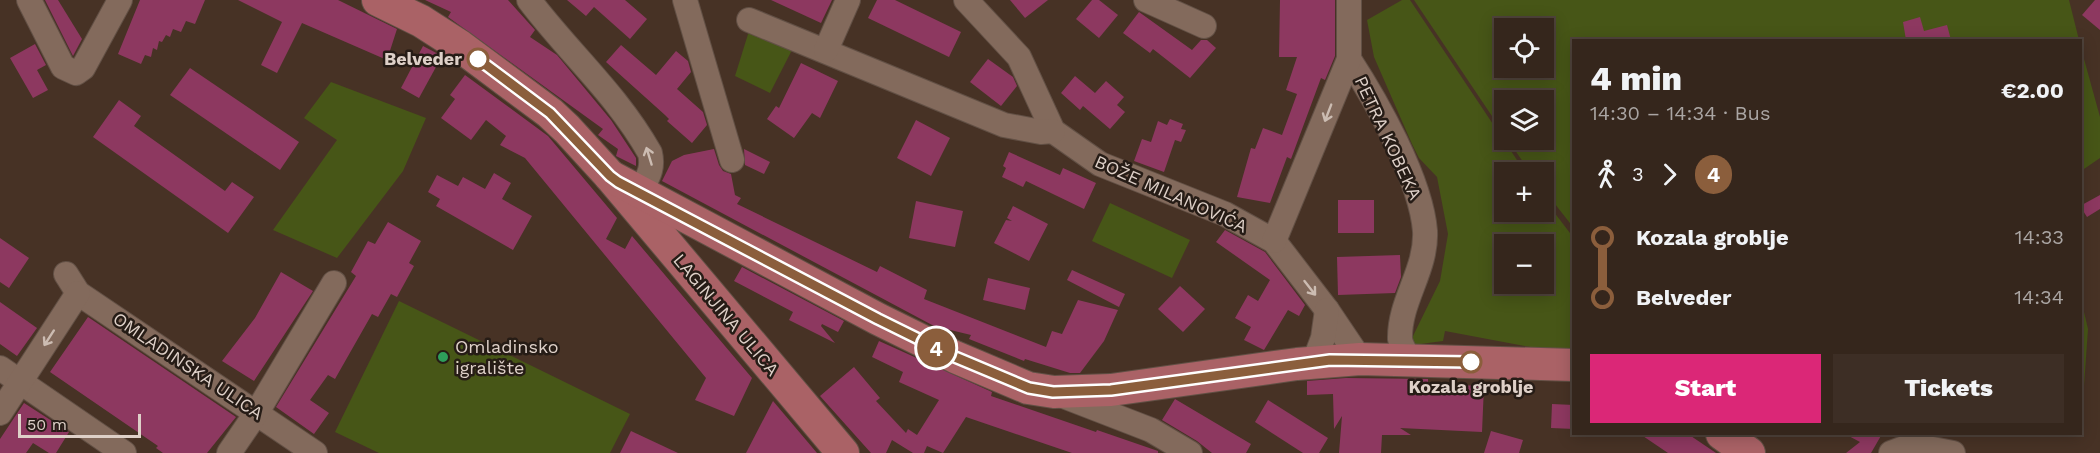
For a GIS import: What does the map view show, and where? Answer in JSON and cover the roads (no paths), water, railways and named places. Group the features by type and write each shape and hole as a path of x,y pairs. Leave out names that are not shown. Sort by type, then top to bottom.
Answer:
{"main road":[{"name":"LAGINJINA ULICA","path":"378,0 430,26 532,99 567,129 610,176 639,202 664,241 843,453"},
{"path":"639,202 693,220 955,357 1029,388 1053,392 1111,390 1314,362 1363,359 1572,365"},
{"path":"664,241 663,231 667,222 676,218 693,220"},
{"path":"1723,435 1749,453"}],"street":[{"path":"29,0 63,67 76,73 83,68 120,0"},
{"path":"529,0 549,26 594,73 645,145 652,169 639,202"},
{"path":"685,0 732,160"},
{"path":"826,50 848,0"},
{"path":"749,20 1004,125 1041,132 1053,131 1019,57 966,0"},
{"path":"1146,0 1204,26"},
{"name":"PETRA KOBEKA","path":"1274,241 1349,59 1349,0"},
{"name":"PETRA KOBEKA","path":"1349,59 1366,86 1412,181 1425,231 1424,255 1406,307"},
{"name":"BOŽE MILANOVIĆA","path":"1053,131 1100,164 1226,214 1274,241"},
{"path":"1274,241 1363,359 1406,307"},
{"path":"229,453 257,412 334,283"},
{"name":"OMLADINSKA ULICA","path":"20,384 72,284 315,453"},
{"path":"1406,307 1400,340 1410,360"},
{"path":"1314,362 1323,338 1327,310"},
{"path":"0,368 20,384 124,453"},
{"path":"0,413 20,384"},
{"path":"1151,430 1141,418 1139,408 1146,391 1157,384"},
{"path":"1053,392 1151,430 1190,453"},
{"path":"1899,444 1953,453"}],"place":[{"name":"Belveder","path":"478,59"},
{"name":"Omladinsko igralište","path":"443,357"},
{"name":"Kozala groblje","path":"1471,362"}]}
